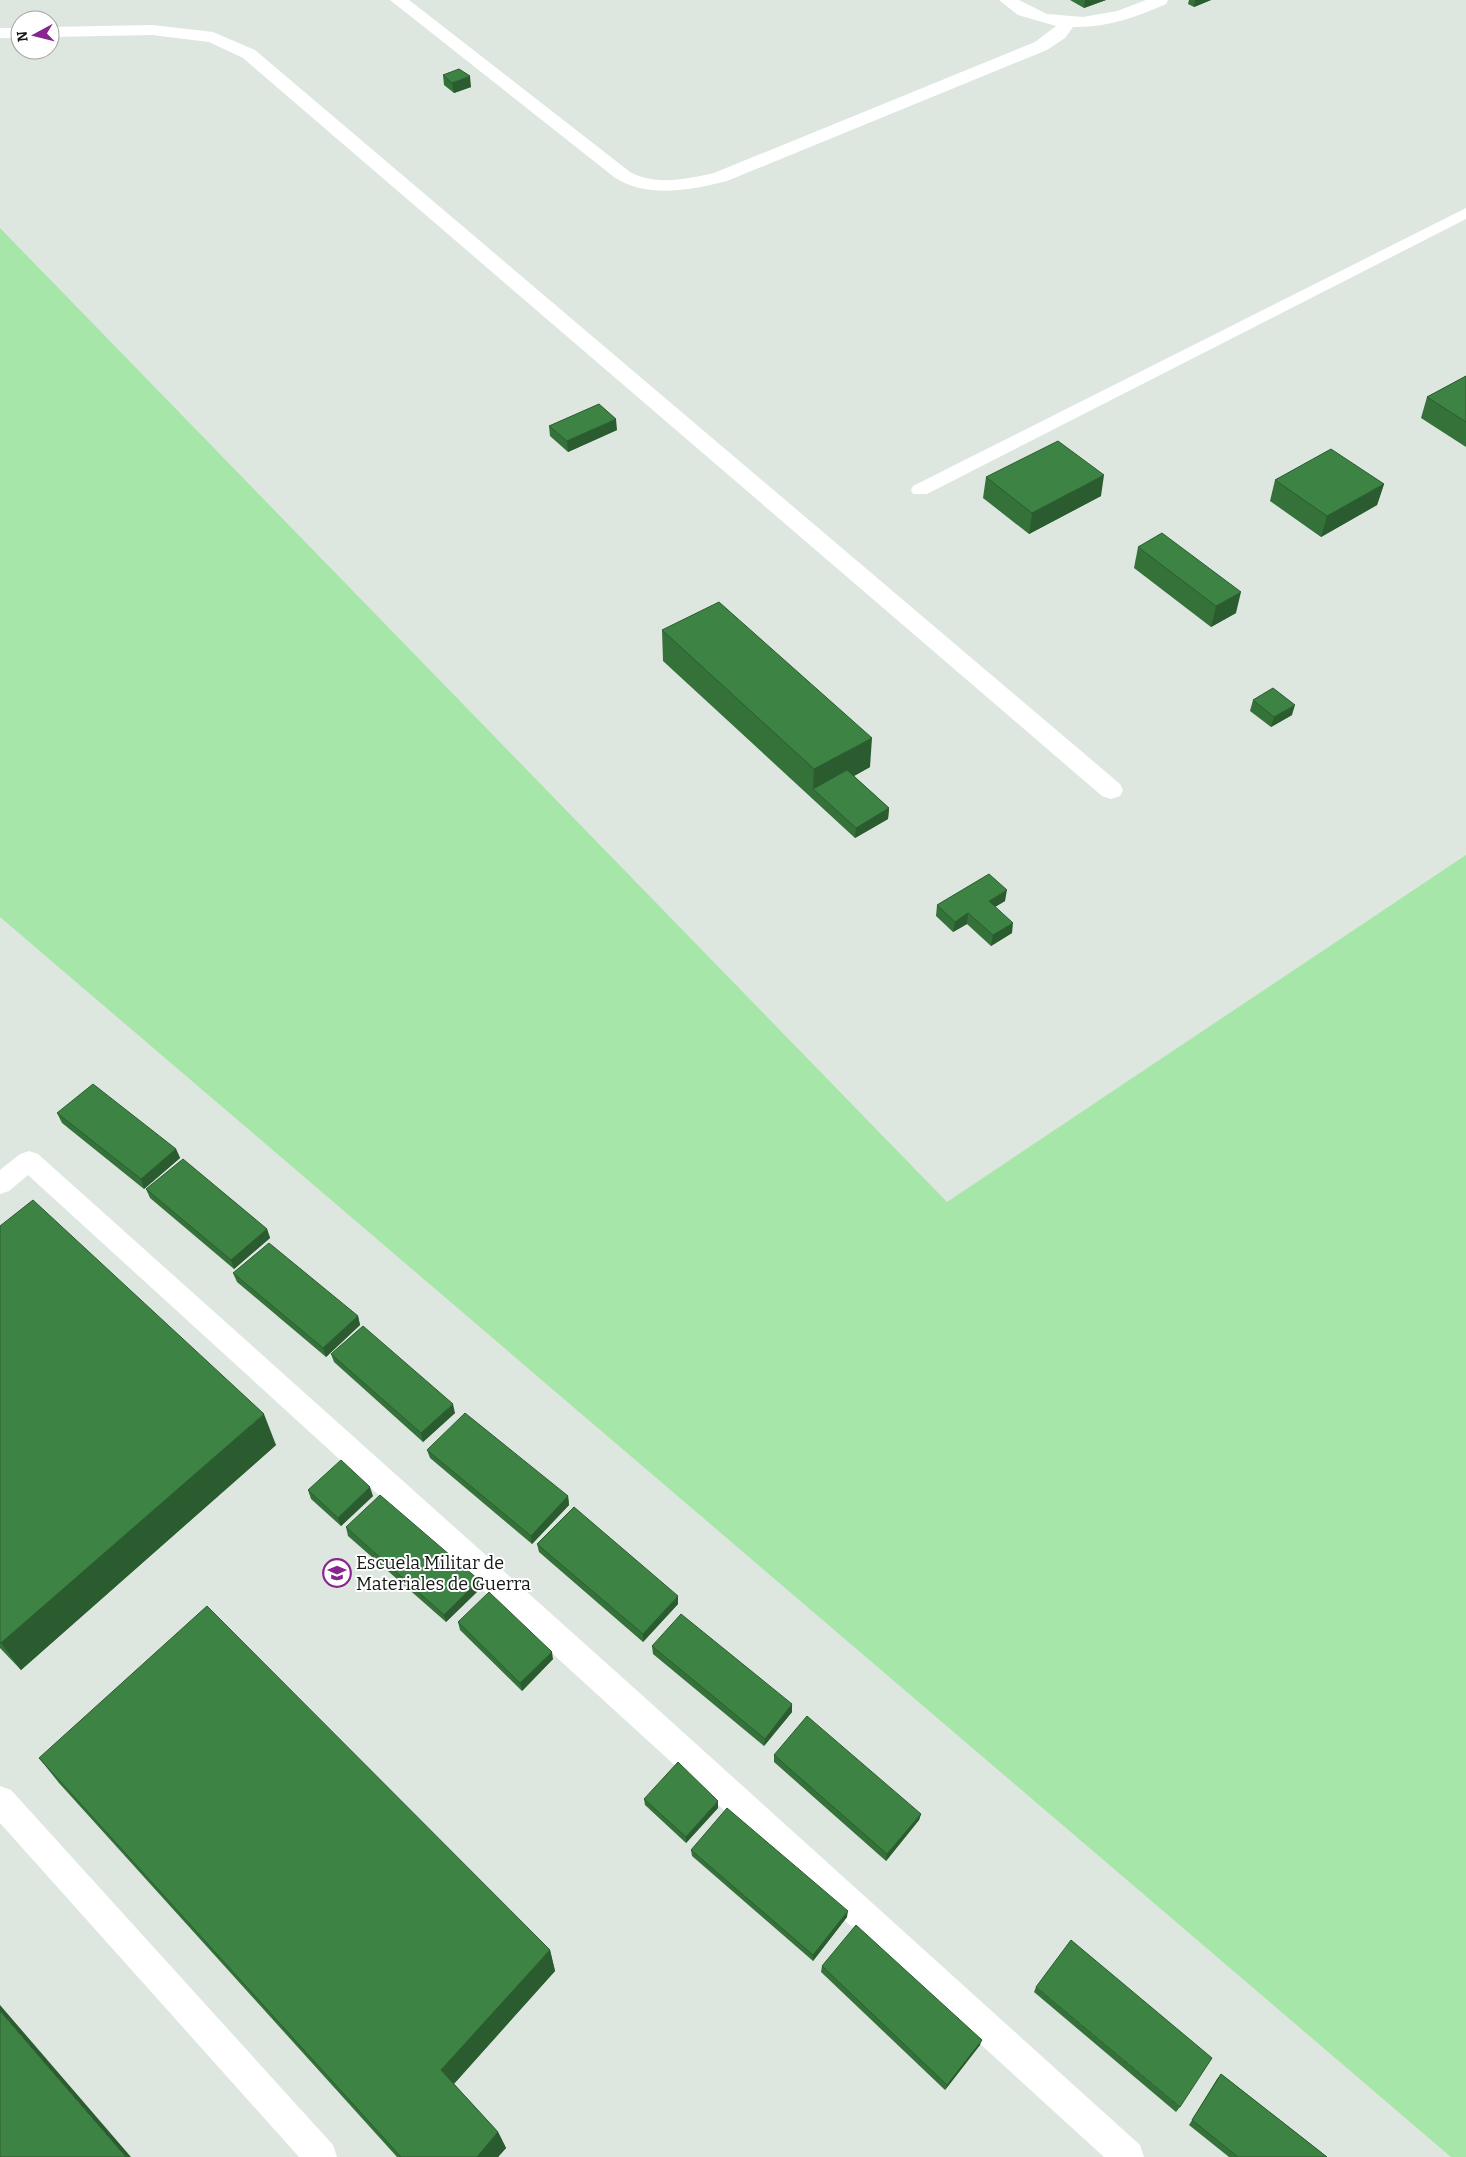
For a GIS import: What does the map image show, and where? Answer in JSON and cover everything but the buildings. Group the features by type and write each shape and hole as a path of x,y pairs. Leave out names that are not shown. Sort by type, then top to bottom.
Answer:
{"street":[{"path":"398,0 606,163 629,178 658,185 691,184 720,177 1041,46 1059,34 1068,22"},
{"path":"1007,0 1014,6 1041,18 1068,22 1093,22 1118,17 1160,0"},
{"path":"60,32 152,30 213,37 249,54 1111,790"}],"lane":[{"path":"920,490 1466,212"},
{"path":"0,1184 29,1162 648,1719 1128,2157"},
{"path":"0,1801 321,2157"}],"green space":[{"path":"0,228 947,1202 1466,855 1466,2157 1451,2157 0,917"}],"place":[{"name":"Escuela Militar de Materiales de Guerra","path":"337,1573"}]}
